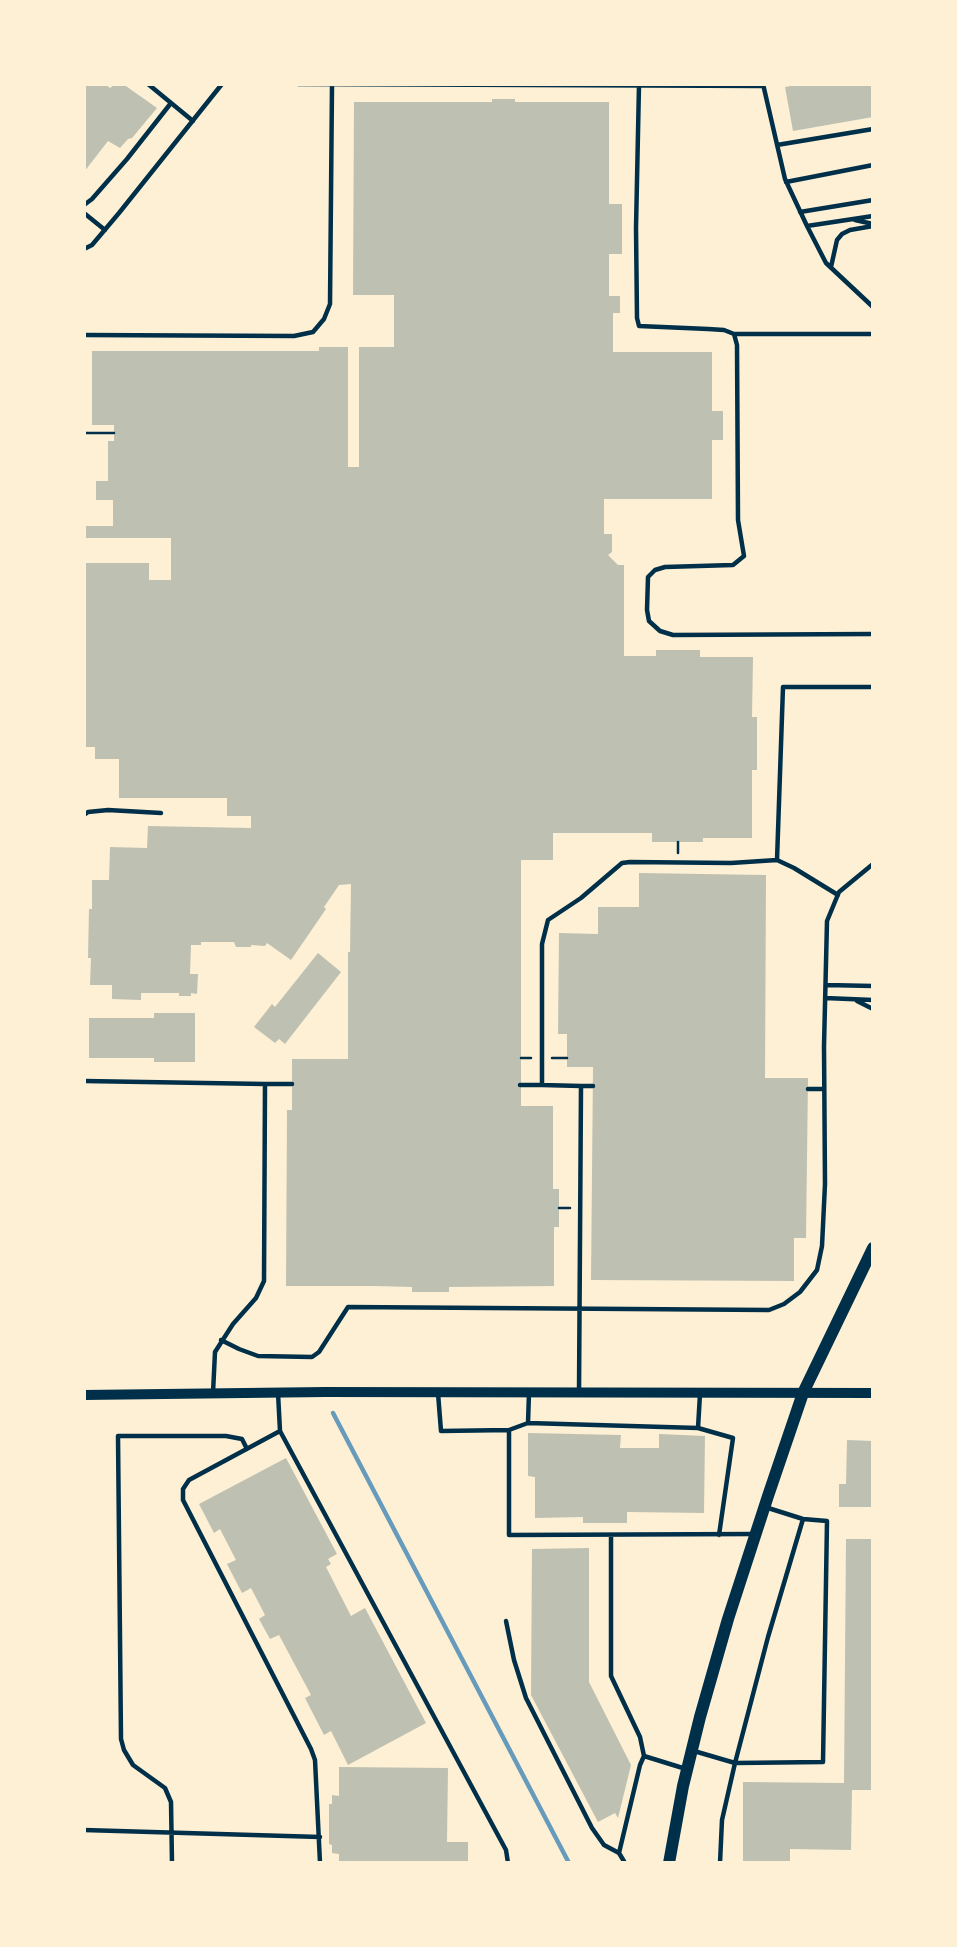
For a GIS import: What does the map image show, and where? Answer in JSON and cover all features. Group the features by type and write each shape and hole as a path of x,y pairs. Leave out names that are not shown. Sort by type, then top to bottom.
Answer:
{"main road":[{"path":"669,1863 687,1769 728,1619 755,1534 803,1393 873,1248"}],"street":[{"path":"84,1395 438,1392 873,1393"}],"lane":[{"path":"148,84 193,121"},
{"path":"84,249 92,245 105,230 222,84"},
{"path":"299,84 763,85 786,182 800,212 827,262 873,307"},
{"path":"84,335 293,336 313,332 324,319 330,303 332,85"},
{"path":"639,85 636,228 636,304 639,326 724,330 734,334 873,334"},
{"path":"84,205 127,159 171,103"},
{"path":"777,145 873,129"},
{"path":"786,182 873,165"},
{"path":"800,212 873,200"},
{"path":"84,213 105,230"},
{"path":"807,226 873,216"},
{"path":"850,219 873,225"},
{"path":"831,267 837,240 842,234 873,225"},
{"path":"734,334 737,345 737,520 744,556 733,565 665,567 655,570 648,577 649,621 660,631 673,635 873,634"},
{"path":"777,860 783,687 873,687"},
{"path":"84,814 108,810 161,813"},
{"path":"542,1085 542,944 548,920 622,863 731,863 777,860 838,895"},
{"path":"221,1340 258,1356 312,1357 319,1352 348,1307 769,1310 784,1304 800,1292 817,1270 822,1246 827,921 839,892 873,864"},
{"path":"826,985 873,986"},
{"path":"825,998 873,1000"},
{"path":"853,1000 873,1009"},
{"path":"84,1081 292,1084"},
{"path":"213,1394 215,1352 221,1340 256,1298 264,1281 265,1084"},
{"path":"520,1085 593,1086"},
{"path":"579,1393 581,1086"},
{"path":"808,1089 824,1089"},
{"path":"438,1392 440,1431 509,1430 528,1423 698,1428 733,1438 719,1535"},
{"path":"528,1423 529,1392"},
{"path":"278,1393 280,1431 506,1850 508,1863"},
{"path":"698,1428 700,1393"},
{"path":"509,1430 509,1535 755,1534"},
{"path":"280,1431 188,1480 183,1489 183,1500 312,1749 315,1760 320,1863"},
{"path":"172,1863 171,1802 165,1788 133,1765 121,1739 118,1436 226,1436 242,1439 247,1449"},
{"path":"692,1750 735,1763 823,1762 827,1521 803,1519 764,1507"},
{"path":"720,1863 722,1819 735,1763 803,1519"},
{"path":"611,1535 611,1676 640,1737 644,1756 619,1853"},
{"path":"506,1621 514,1660 532,1710 592,1828 604,1845 619,1853 625,1863"},
{"path":"644,1756 687,1769"},
{"path":"84,1830 320,1837"}],"path":[{"path":"84,433 114,433"}],"building":[{"path":"84,84 105,84 110,88 115,84 123,84 157,108 120,148 108,141 84,172"},
{"path":"803,84 873,84 873,117 793,131 785,87"},
{"path":"492,99 515,99 515,102 609,102 609,204 622,204 622,254 609,254 609,296 620,296 620,313 613,313 613,352 712,352 712,411 723,411 723,440 712,440 712,499 604,499 604,534 612,534 612,552 608,555 618,565 624,565 624,656 656,656 656,650 700,650 700,657 753,657 752,717 757,717 757,770 752,770 752,838 652,842 652,833 553,833 553,860 521,860 521,1106 553,1106 553,1189 559,1189 559,1227 554,1227 554,1286 449,1287 449,1292 412,1292 412,1287 286,1286 287,1110 292,1110 292,1059 348,1059 351,884 339,885 291,960 267,943 265,946 236,947 234,942 201,942 201,945 191,945 190,974 198,974 197,994 179,996 179,993 141,993 141,1000 112,999 112,985 90,985 91,958 88,958 92,880 109,880 110,847 147,848 148,826 251,828 251,816 227,816 227,798 119,798 119,759 95,759 95,747 84,747 84,563 149,563 149,580 171,580 171,538 84,538 84,526 113,526 113,500 96,500 96,481 108,481 108,441 114,441 114,425 92,425 92,351 319,351 319,347 348,347 348,467 359,467 359,347 394,347 394,295 353,295 354,102 492,102"},
{"path":"639,873 766,875 765,1078 808,1078 806,1238 794,1238 794,1281 591,1280 593,1067 567,1067 567,1034 558,1034 559,933 598,934 598,907 639,907"},
{"path":"318,953 341,972 285,1044 279,1039 275,1043 254,1027 272,1004 275,1007"},
{"path":"154,1013 195,1013 195,1062 154,1062 154,1058 89,1058 89,1018 154,1018"},
{"path":"528,1433 621,1435 620,1448 659,1448 659,1434 705,1436 704,1513 627,1512 627,1523 583,1523 583,1517 535,1518 535,1477 528,1476"},
{"path":"847,1440 873,1441 873,1507 839,1507 839,1484 846,1484"},
{"path":"286,1458 337,1554 328,1559 331,1564 326,1567 351,1616 365,1608 426,1723 348,1765 331,1731 324,1735 305,1698 311,1695 279,1635 270,1639 259,1619 265,1615 251,1588 242,1593 227,1564 236,1560 220,1529 214,1533 199,1504"},
{"path":"846,1539 873,1539 873,1790 852,1790 851,1850 790,1849 790,1863 743,1863 743,1782 844,1783"},
{"path":"589,1548 589,1682 631,1765 618,1818 615,1813 598,1822 531,1695 532,1549"},
{"path":"339,1767 448,1768 447,1842 468,1842 468,1863 339,1863 339,1854 332,1853 332,1845 329,1844 329,1804 332,1804 332,1795 339,1796"}],"waterway":[{"path":"333,1413 569,1863"}]}
